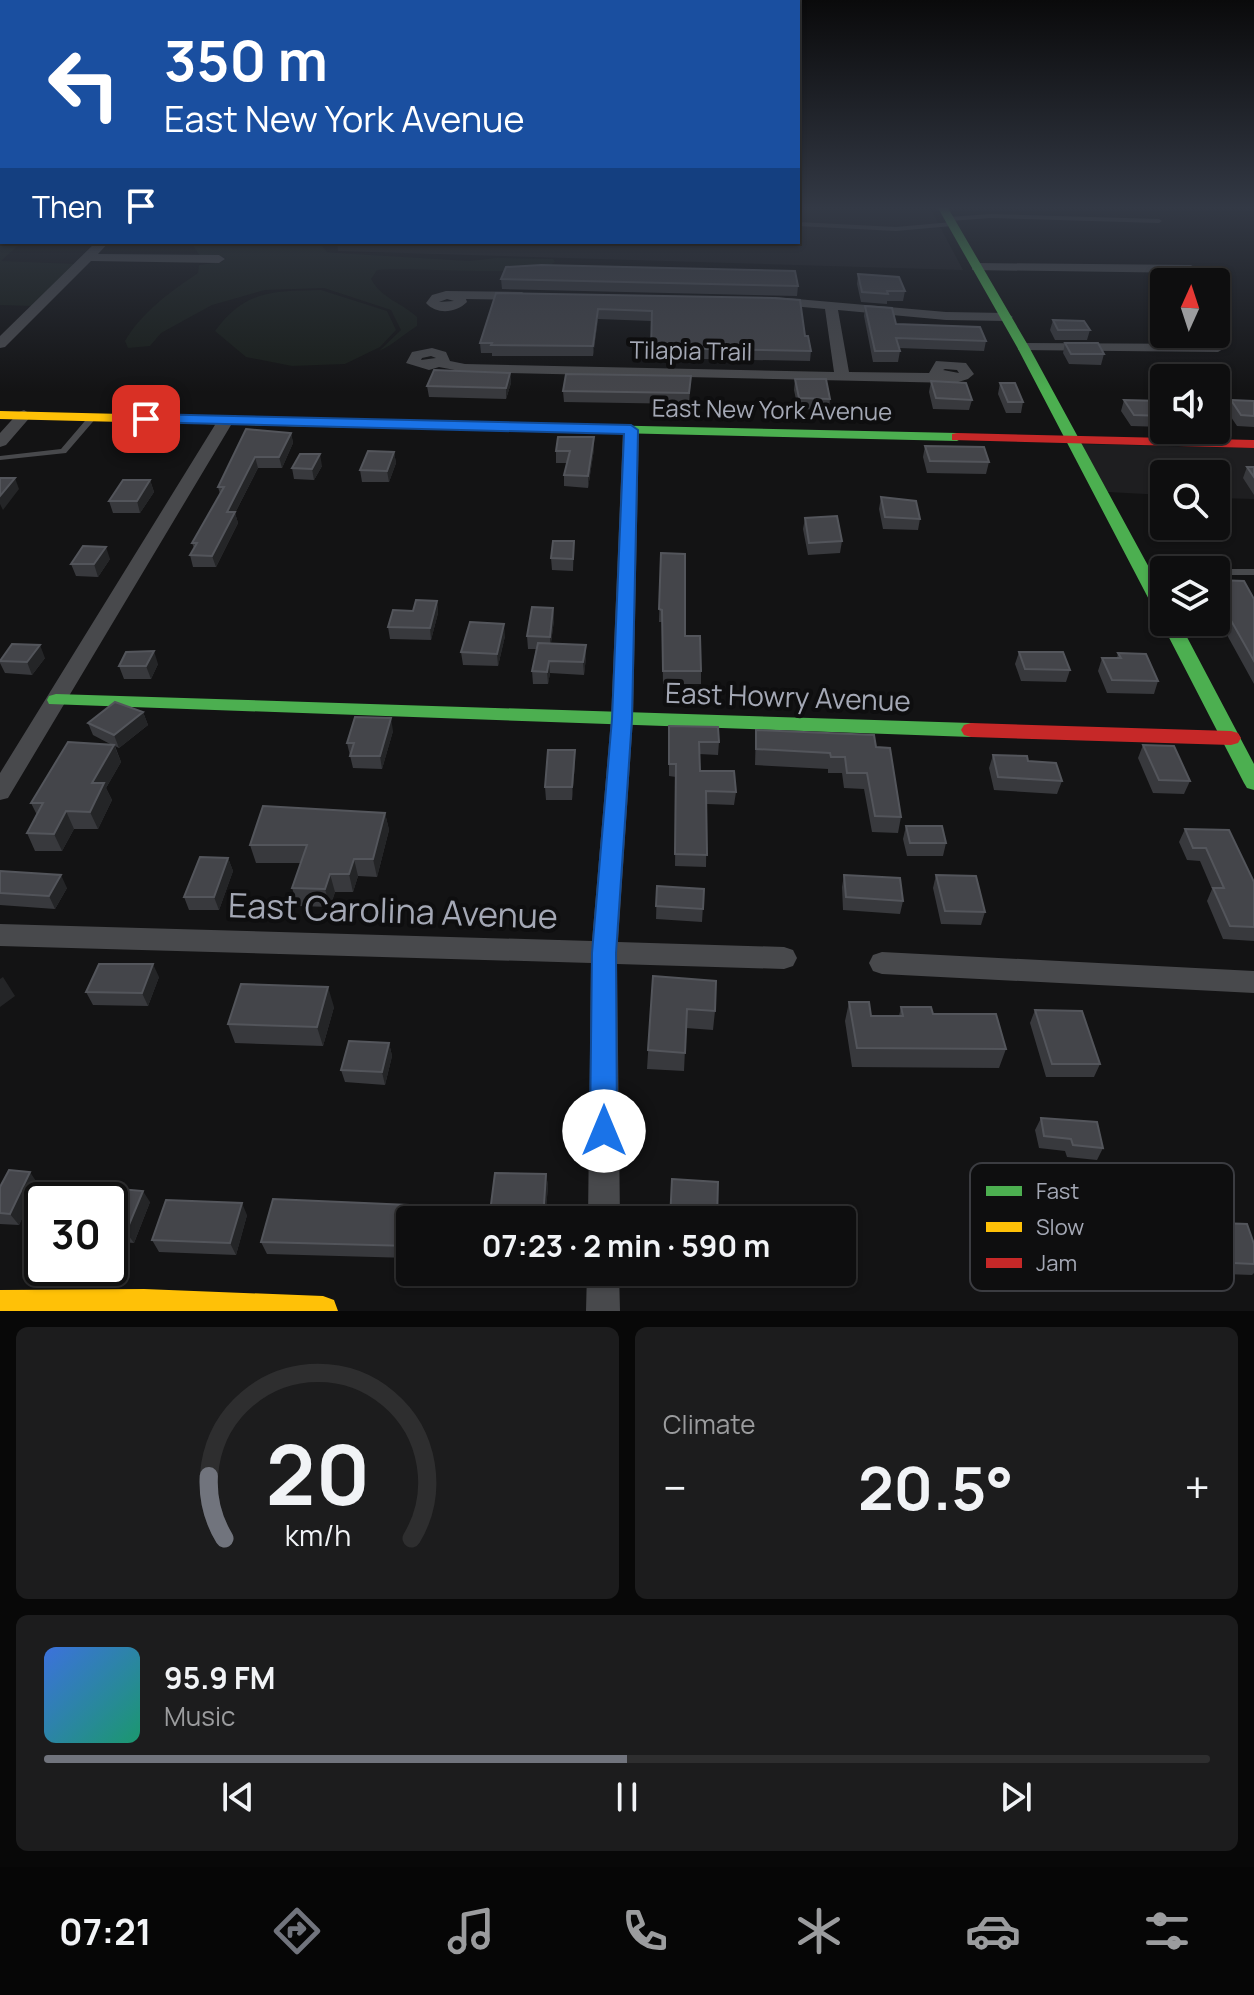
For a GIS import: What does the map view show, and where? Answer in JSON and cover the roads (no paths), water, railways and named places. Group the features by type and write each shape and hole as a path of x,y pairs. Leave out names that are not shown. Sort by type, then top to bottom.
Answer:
{"main road":[{"path":"977,269 1023,347 1150,584"},
{"name":"East New York Avenue","path":"0,415 1254,444"},
{"path":"1177,636 1254,783"},
{"name":"East Howry Avenue","path":"56,700 1231,738"},
{"path":"0,1305 323,1311"}],"street":[{"path":"0,344 76,269"},
{"path":"458,297 540,297"},
{"path":"757,301 931,315 1006,317"},
{"path":"831,305 842,375"},
{"path":"1023,347 1150,348"},
{"name":"Tilapia Trail","path":"440,363 465,368 917,378 941,376"},
{"path":"0,442 24,415"},
{"path":"0,792 226,420"},
{"path":"604,1206 604,953 622,719 631,430"},
{"name":"East Carolina Avenue","path":"0,935 784,958"},
{"path":"882,963 1254,982"},
{"path":"603,1286 603,1311"}],"lane":[{"path":"0,458 63,451 93,417"},
{"path":"1143,570 1150,570"},
{"path":"1230,572 1254,572"}]}
